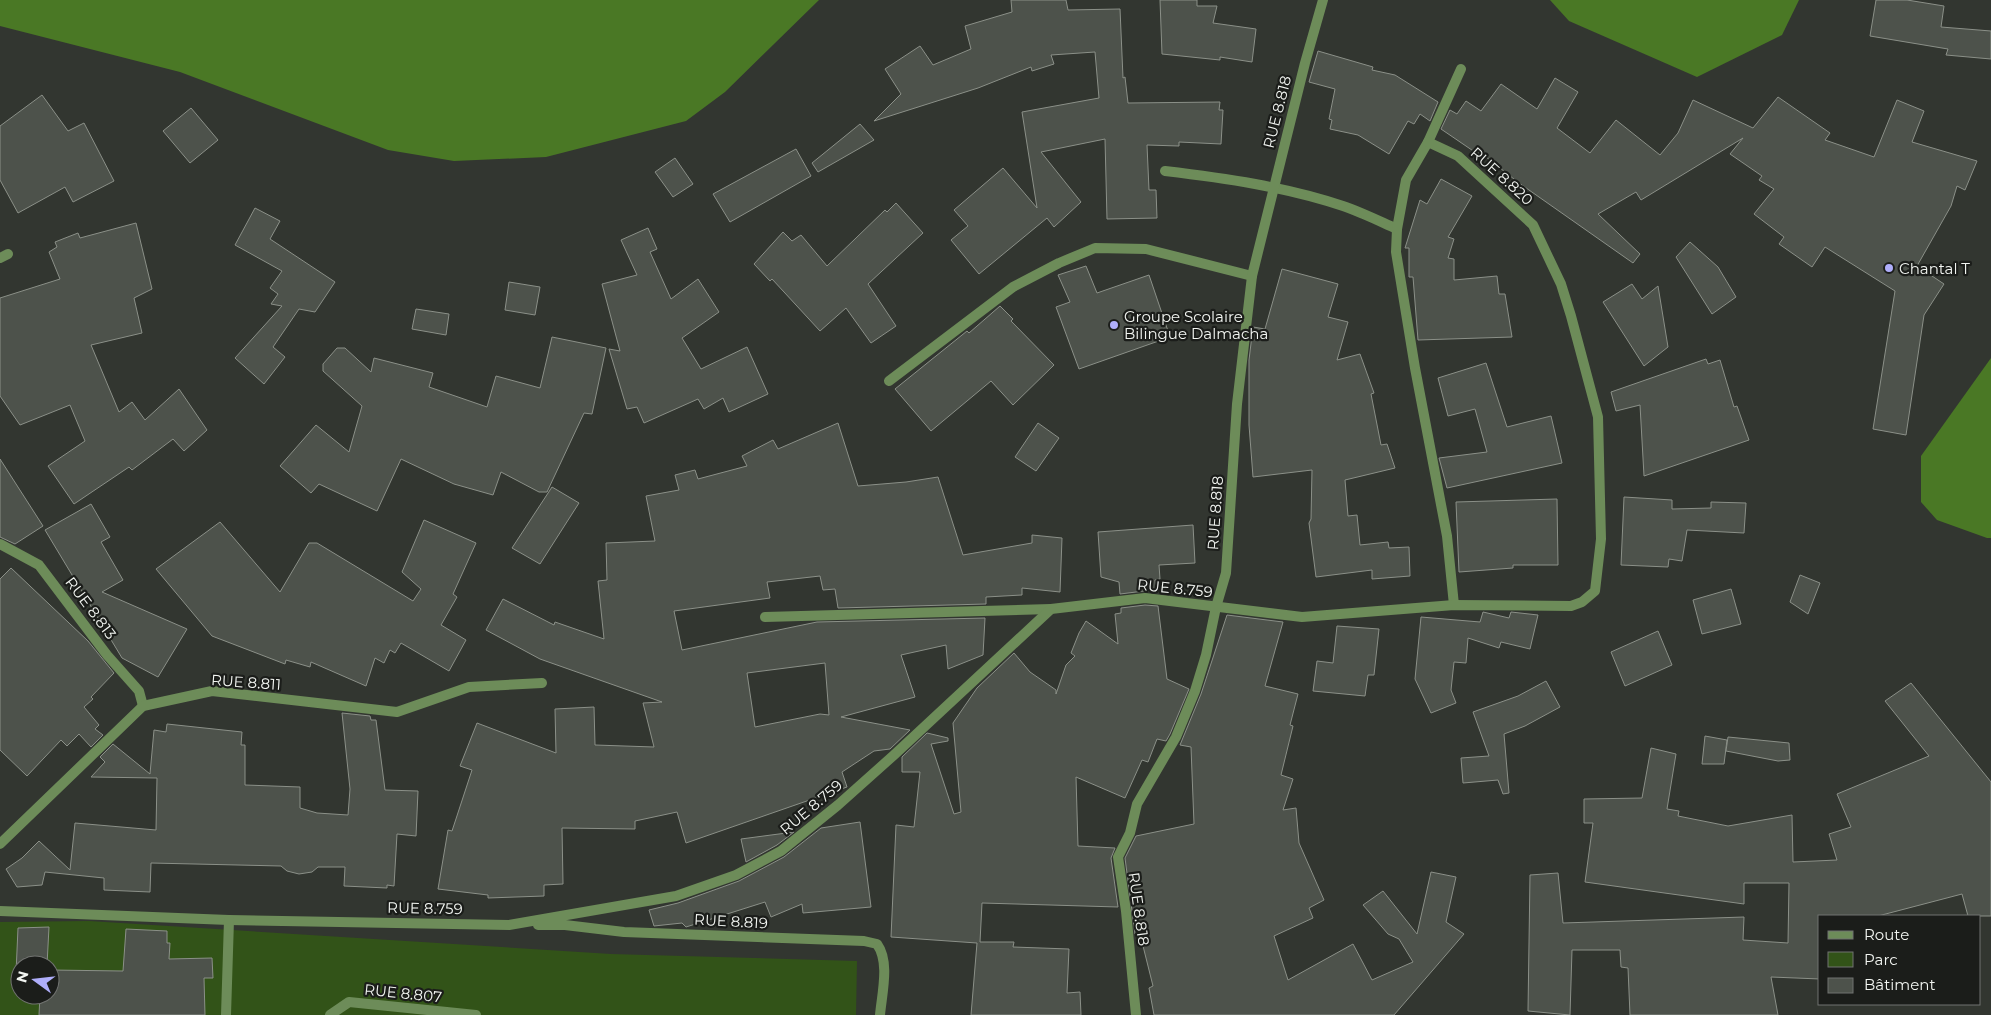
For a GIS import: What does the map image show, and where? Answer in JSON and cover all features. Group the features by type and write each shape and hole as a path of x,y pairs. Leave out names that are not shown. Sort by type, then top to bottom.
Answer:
{"street":[{"name":"RUE 8.818","path":"1136,1015 1126,911 1118,857 1130,833 1137,804 1176,737 1195,690 1206,655 1216,607 1226,573 1237,404 1252,276 1305,63 1324,0"},
{"path":"1454,606 1447,536 1415,368 1396,252 1397,229 1406,180 1428,142 1461,68"},
{"name":"RUE 8.820","path":"1428,142 1458,156 1532,225 1561,284 1598,417 1601,539 1595,591 1582,602"},
{"path":"1165,171 1214,176 1274,188 1343,206 1397,229"},
{"path":"889,381 1013,287 1059,263 1094,248 1146,249 1252,276"},
{"name":"RUE 8.813","path":"0,544 39,565 107,655 139,691 143,706"},
{"name":"RUE 8.759","path":"0,911 230,920 509,925 676,896 736,875 781,851 894,756 1052,609 1145,598 1302,617 1454,606 1571,606 1582,602"},
{"path":"765,617 1052,609"},
{"name":"RUE 8.811","path":"143,706 212,691 397,712 469,687 542,683"},
{"path":"0,844 143,706"},
{"path":"226,1015 230,920"},
{"name":"RUE 8.819","path":"509,925 565,925 624,932 864,941 877,944 882,951 884,962 880,1015"},
{"name":"RUE 8.807","path":"330,1015 349,1002 476,1015"}],"green space":[{"path":"0,0 819,0 725,92 686,121 546,157 454,161 388,150 180,72 0,26"},
{"path":"1550,0 1799,0 1782,35 1697,77 1569,21"},
{"path":"1991,358 1991,538 1987,538 1937,520 1921,502 1921,456"},
{"path":"89,921 611,954 857,961 856,1015 0,1015 0,922"}],"building":[{"path":"1011,0 1066,0 1068,10 1120,9 1123,78 1125,77 1128,103 1220,102 1219,110 1223,110 1221,144 1179,142 1179,146 1147,145 1149,190 1156,190 1157,218 1107,219 1105,139 1041,152 1081,202 1054,227 1047,218 979,274 951,240 968,226 954,210 1003,168 1037,208 1022,112 1099,98 1095,52 1051,55 1054,64 1032,71 1031,67 978,88 874,121 901,94 885,69 920,46 933,65 971,49 965,26 1012,12"},
{"path":"1160,0 1197,0 1197,6 1217,6 1213,23 1256,29 1252,62 1220,57 1220,60 1162,54"},
{"path":"1876,0 1907,0 1944,6 1941,27 1991,31 1991,59 1946,55 1948,49 1870,36"},
{"path":"1318,51 1373,67 1372,70 1395,75 1438,102 1430,121 1420,114 1414,124 1408,121 1389,154 1358,135 1330,129 1332,120 1329,119 1335,89 1309,82"},
{"path":"1555,78 1578,92 1557,128 1590,153 1616,120 1660,155 1678,133 1693,100 1753,128 1778,97 1830,133 1825,140 1874,157 1897,100 1924,111 1912,142 1977,161 1965,190 1957,186 1951,206 1917,266 1944,284 1924,315 1906,435 1873,429 1895,291 1825,247 1812,267 1779,244 1784,237 1754,214 1774,189 1759,180 1762,176 1730,154 1743,138 1641,200 1636,192 1598,214 1640,254 1633,263 1519,183 1486,157 1485,159 1441,129 1450,110 1457,114 1466,101 1481,111 1501,84 1537,109"},
{"path":"42,95 68,131 84,123 114,181 73,202 65,187 18,213 0,180 0,126"},
{"path":"191,108 218,140 190,163 163,131"},
{"path":"860,124 874,140 818,172 812,163"},
{"path":"796,149 811,176 730,222 713,194"},
{"path":"675,158 693,184 673,197 655,172"},
{"path":"1441,179 1472,196 1448,237 1454,239 1448,258 1454,259 1454,280 1497,276 1499,294 1505,294 1512,337 1418,340 1413,277 1409,277 1409,248 1405,248 1420,200 1427,204"},
{"path":"896,203 923,233 868,284 896,326 871,343 846,308 820,331 772,279 770,281 754,264 783,232 792,241 801,235 827,266 885,210 887,212"},
{"path":"255,208 280,221 270,239 335,282 315,312 299,309 273,347 285,357 264,384 235,358 282,306 271,304 278,294 270,288 282,271 235,245"},
{"path":"136,223 152,289 134,298 142,333 91,345 119,412 132,402 145,420 179,389 207,430 184,451 173,439 132,470 129,467 74,504 48,466 85,441 70,405 20,425 0,396 0,298 60,279 49,252 57,247 55,242 78,233 80,238"},
{"path":"648,228 657,249 650,252 671,299 698,279 719,312 682,338 701,369 747,347 768,394 729,412 723,398 704,409 698,399 644,423 637,407 627,409 609,349 620,351 602,284 637,275 621,240"},
{"path":"1690,242 1718,267 1736,297 1712,314 1676,257"},
{"name":"Groupe Scolaire Bilingue Dalmacha","path":"1086,266 1097,293 1149,275 1170,337 1079,369 1056,307 1070,302 1058,275"},
{"path":"1282,269 1338,284 1328,317 1348,322 1337,360 1360,354 1374,393 1371,394 1381,445 1387,444 1395,468 1345,480 1348,516 1357,515 1360,545 1388,542 1389,548 1409,547 1410,576 1372,579 1372,570 1316,577 1309,523 1311,519 1312,470 1253,477 1249,425 1249,360 1253,327 1265,329"},
{"path":"509,282 540,287 535,315 505,310"},
{"path":"1632,284 1642,299 1658,286 1668,347 1644,366 1603,302"},
{"path":"1000,306 1013,319 1011,321 1054,365 1013,405 991,381 931,431 895,389 967,331 969,333"},
{"path":"416,309 449,314 446,335 412,329"},
{"path":"552,337 606,348 592,414 584,413 547,492 539,492 501,472 493,495 454,484 401,459 377,511 319,484 311,493 280,466 316,425 349,452 362,406 323,371 323,364 337,348 345,348 371,372 374,358 433,373 429,387 487,407 496,376 540,388"},
{"path":"1706,359 1708,364 1720,360 1734,407 1737,406 1749,440 1644,476 1640,405 1616,411 1611,392"},
{"path":"1486,363 1507,427 1551,416 1562,463 1447,488 1439,458 1487,452 1475,409 1448,416 1438,378"},
{"path":"838,423 858,486 938,477 963,555 1032,543 1032,535 1062,538 1060,592 1022,588 1022,595 986,597 986,604 838,608 835,589 823,590 820,576 767,582 770,598 674,611 682,650 817,622 985,618 983,655 948,669 946,645 901,655 915,697 841,717 910,730 890,749 874,751 842,772 847,787 686,843 677,812 635,821 635,829 562,828 563,884 544,885 544,896 488,898 488,895 438,889 448,830 452,831 472,770 460,766 477,723 556,753 555,709 594,707 595,745 654,747 643,703 662,702 540,659 486,630 503,599 554,625 555,622 604,639 598,581 607,580 606,543 655,541 646,496 679,490 675,475 695,470 698,479 747,466 742,456 773,440 778,449","holes":["825,663 829,715 820,714 755,727 747,673"]},
{"path":"1038,423 1059,438 1036,471 1015,457"},
{"path":"0,459 43,526 15,544 0,537"},
{"path":"552,487 579,503 540,564 512,548"},
{"path":"1624,497 1672,500 1672,509 1711,508 1711,502 1746,503 1744,533 1687,530 1682,561 1669,559 1668,567 1621,565"},
{"path":"1557,499 1558,565 1513,565 1513,568 1459,572 1456,502"},
{"path":"91,504 110,537 101,542 123,580 102,592 187,629 158,677 122,658 45,530"},
{"path":"424,520 476,543 453,594 457,597 441,625 466,640 449,671 401,643 395,653 390,650 384,663 375,658 366,686 311,662 310,667 286,660 285,664 212,636 156,569 220,522 280,592 309,543 317,543 413,601 421,589 402,572"},
{"path":"1193,525 1195,563 1159,565 1160,579 1155,580 1156,592 1144,591 1120,594 1119,582 1101,577 1098,532"},
{"path":"11,568 88,641 114,673 84,707 99,725 95,729 103,735 91,747 79,734 67,746 61,740 27,776 0,750 0,579"},
{"path":"1800,575 1820,583 1808,614 1790,602"},
{"path":"1731,589 1741,624 1702,634 1693,600"},
{"path":"1145,605 1158,606 1167,679 1189,689 1166,741 1157,739 1148,762 1142,760 1125,798 1076,777 1078,846 1115,848 1111,858 1118,907 982,903 980,942 1014,942 1013,947 1069,949 1067,993 1080,992 1081,1015 971,1015 977,943 891,937 896,825 914,827 920,772 902,772 902,757 927,733 948,738 948,741 931,744 954,814 961,812 953,723 977,688 1014,653 1030,672 1056,690 1056,694 1066,665 1075,656 1071,653 1086,621 1118,644 1115,614 1121,613 1121,608"},
{"path":"1483,612 1509,618 1511,612 1538,615 1530,649 1501,642 1499,648 1468,638 1466,663 1454,662 1451,690 1456,703 1431,713 1415,679 1421,617 1480,622"},
{"path":"1227,615 1283,622 1265,686 1298,694 1290,725 1293,726 1281,775 1293,779 1283,810 1296,808 1299,843 1324,900 1309,908 1313,918 1274,936 1288,980 1353,944 1372,980 1413,962 1399,939 1388,934 1363,905 1383,891 1417,934 1431,872 1456,877 1446,922 1464,934 1394,1015 1154,1015 1149,988 1153,986 1140,934 1135,934 1125,858 1136,836 1194,824 1191,747 1180,745 1201,694"},
{"path":"1337,626 1379,629 1374,675 1368,675 1365,696 1313,691 1317,661 1333,663"},
{"path":"1658,631 1672,665 1625,686 1611,652"},
{"path":"1546,681 1560,707 1525,726 1504,734 1509,793 1503,794 1498,780 1463,783 1461,758 1489,756 1473,712 1518,696"},
{"path":"1911,683 1991,782 1991,916 1968,915 1962,894 1882,915 1818,915 1818,979 1771,977 1778,1015 1630,1015 1628,968 1621,967 1620,950 1572,950 1570,1015 1528,1011 1530,875 1558,873 1563,923 1744,917 1743,940 1788,943 1789,883 1744,883 1744,904 1585,882 1593,823 1584,823 1584,799 1642,798 1651,748 1676,754 1667,809 1679,811 1678,816 1728,826 1792,815 1793,862 1837,860 1829,834 1851,827 1837,794 1929,756 1885,701"},
{"path":"342,713 370,716 371,720 376,720 385,790 418,791 416,836 397,834 394,886 387,885 387,888 344,886 345,867 318,867 312,872 299,874 287,871 281,866 151,863 150,892 104,890 104,878 45,872 42,885 17,887 6,869 22,858 39,841 70,870 75,823 156,830 157,778 91,777 105,762 100,757 113,744 150,774 154,730 166,732 167,724 242,732 241,745 245,745 245,785 300,787 300,808 317,813 348,815 350,789"},
{"path":"1705,736 1727,740 1724,764 1702,764"},
{"path":"1728,737 1789,743 1790,760 1778,761 1726,751"},
{"path":"860,822 871,907 803,913 802,904 771,917 765,902 686,927 682,923 654,926 649,910 678,903 739,881 784,857 821,828"},
{"path":"794,832 777,845 746,862 741,839"},
{"path":"49,927 48,955 17,955 18,928"},
{"path":"126,929 167,931 167,943 170,943 169,959 212,958 213,978 204,978 205,1015 39,1015 40,1005 60,1005 60,970 123,971"}],"place":[{"name":"Chantal T","path":"1889,268"},
{"name":"Groupe Scolaire Bilingue Dalmacha","path":"1114,325"}]}
